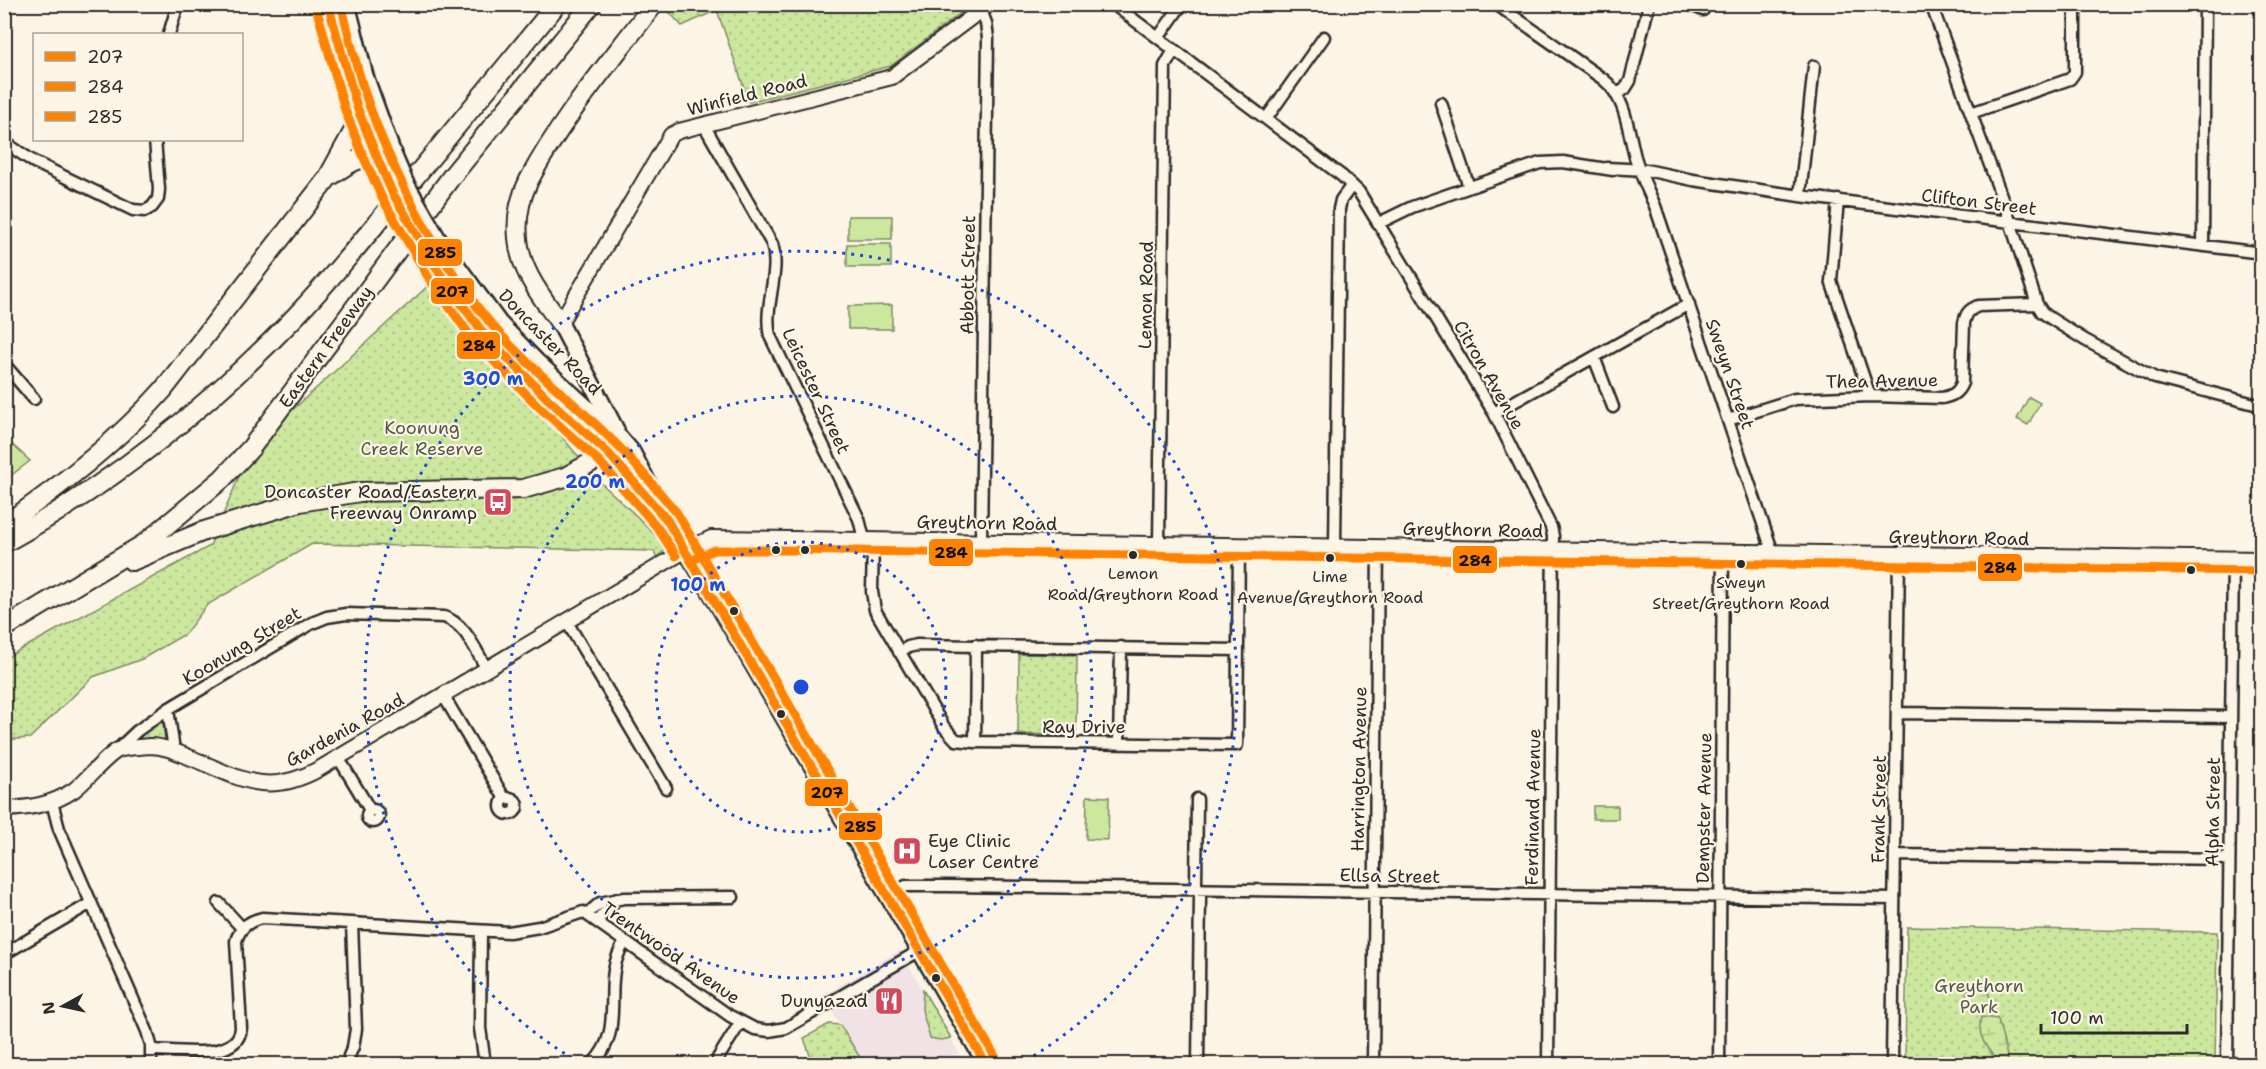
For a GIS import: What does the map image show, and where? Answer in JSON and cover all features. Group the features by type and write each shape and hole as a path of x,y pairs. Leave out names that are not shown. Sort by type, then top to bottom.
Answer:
{"highway":[{"name":"Eastern Freeway","path":"4,543 120,470 158,441 211,396 290,322 375,225 557,4"},
{"name":"Eastern Freeway","path":"4,628 144,544 222,479 251,448 452,176 592,4"},
{"path":"560,323 529,276 518,240 517,218 529,182 574,111 654,4"},
{"path":"4,525 87,462 146,410 327,179 354,130 357,107"},
{"path":"327,179 349,162 384,159"},
{"path":"86,580 204,531 300,502 339,494 393,490 523,489 565,477 608,453"}],"main road":[{"name":"Doncaster Road","path":"328,4 357,107 384,159 405,182 455,266 499,323 632,452 667,520 986,1065"},
{"name":"Doncaster Road","path":"347,4 392,192 428,253 483,333 548,399 608,453 667,520"},
{"name":"Winfield Road","path":"560,323 666,141 679,131 892,77 985,7"},
{"name":"Doncaster Road","path":"560,323 620,438"},
{"path":"608,453 620,438"},
{"name":"Greythorn Road","path":"686,550 711,538 2262,559"},
{"name":"Gardenia Road","path":"116,751 152,746 174,750 243,779 272,784 299,778 686,550"},
{"path":"4,809 41,806 52,802 75,789 116,751"}],"street":[{"path":"169,33 178,4"},
{"path":"1113,4 1355,188 1376,218"},
{"path":"1158,38 1182,4"},
{"name":"Sweyn Street","path":"1496,4 1603,79 1617,94 1773,553"},
{"path":"1617,94 1625,89 1630,81 1649,4"},
{"path":"1689,4 1703,10"},
{"path":"1931,4 2011,223 2037,304 2042,312 2067,329 2155,378 2262,406"},
{"path":"1971,113 2070,79 2075,72 2076,60 2075,4"},
{"path":"2203,246 2205,4"},
{"name":"Abbott Street","path":"981,541 988,38 985,7"},
{"path":"1266,119 1324,37"},
{"name":"Lemon Road","path":"1159,543 1165,66 1174,50"},
{"path":"1800,196 1814,66"},
{"path":"1440,103 1469,187"},
{"name":"Leicester Street","path":"704,125 772,244 774,260 768,324 770,336 868,539"},
{"path":"7,148 133,210 145,211 152,207 158,199 155,141"},
{"name":"Clifton Street","path":"1376,218 1545,162 1563,162 1800,196 2262,253"},
{"path":"1335,546 1340,218 1355,188"},
{"path":"1838,200 1831,281 1870,396"},
{"name":"Citron Avenue","path":"1376,218 1494,413 1551,527 1553,549"},
{"path":"1494,413 1689,304"},
{"name":"Thea Avenue","path":"1728,420 1795,399 1870,396 1942,398 1952,396 1959,390 1962,383 1964,323 1965,316 1970,309 1978,306 2037,304"},
{"path":"1594,357 1613,407"},
{"path":"4,364 34,399"},
{"name":"Ray Drive","path":"868,539 873,604 948,733 961,741 975,742 1236,745 1239,545"},
{"name":"Harrington Avenue","path":"1373,1065 1378,547"},
{"name":"Ferdinand Avenue","path":"1548,1065 1553,549"},
{"name":"Dempster Avenue","path":"1719,1065 1723,552"},
{"name":"Frank Street","path":"1892,1065 1899,555"},
{"name":"Alpha Street","path":"2227,1065 2233,559"},
{"name":"Koonung Street","path":"116,751 137,731 168,708 312,623 336,615 435,616 450,619 461,627 487,669"},
{"path":"567,622 666,788"},
{"path":"899,652 908,646 916,645 1238,650"},
{"path":"975,742 976,645"},
{"path":"1119,743 1121,647"},
{"path":"443,695 505,799"},
{"path":"168,708 174,750"},
{"path":"1897,713 2231,717"},
{"path":"338,757 370,810"},
{"path":"1197,799 1196,884 1200,895 1198,1065"},
{"path":"52,802 59,829 147,1031 151,1065"},
{"path":"1895,855 2229,859"},
{"name":"Ellsa Street","path":"887,896 911,886 1894,899"},
{"path":"587,914 600,903 617,899 733,897"},
{"path":"597,921 617,899"},
{"path":"4,954 92,903"},
{"path":"151,1050 221,1050 231,1047 238,1039 241,1028 235,947 242,928 219,903"},
{"name":"Trentwood Avenue","path":"242,928 251,921 268,918 509,932 555,923 579,912 587,914 740,1023 765,1031 794,1025 920,951"},
{"path":"349,1056 356,1029 352,923"},
{"path":"481,931 480,1028 484,1057"},
{"path":"592,1065 606,1046 611,1029 614,964 625,942"},
{"path":"718,1058 740,1023"}],"shaded area":[{"path":"900,950 965,1064 864,1064 840,1025 824,995"}],"green space":[{"path":"674,4 971,5 891,66 749,102 717,10 682,26 669,12"},
{"path":"848,216 892,216 892,239 848,239"},
{"path":"847,244 891,244 891,267 847,267"},
{"name":"Koonung Creek Reserve","path":"430,284 490,351 599,481 644,523 667,549 656,557 654,551 312,544 207,605 185,634 142,659 93,677 30,738 5,740 5,658 210,546 251,448"},
{"path":"892,305 892,329 848,329 848,306"},
{"path":"2029,397 2040,403 2028,425 2017,419"},
{"path":"4,437 30,461 5,480 4,480"},
{"path":"1019,654 1077,655 1076,735 1018,734"},
{"path":"160,721 163,724 165,741 138,741 139,737"},
{"path":"1087,796 1109,797 1108,840 1086,839"},
{"path":"1593,806 1618,806 1618,819 1593,819"},
{"name":"Greythorn Park","path":"1907,927 2217,932 2215,1064 1905,1064"},
{"path":"1970,982 1986,987 1993,1006 1965,1003"},
{"path":"923,990 951,1038 941,1040 930,1038 922,1010"},
{"path":"1981,1017 1998,1019 2009,1064 1999,1064 1987,1048 1980,1031"},
{"path":"829,1024 840,1025 864,1064 853,1061 813,1064 804,1038"}],"transit line":[{"name":"207","path":"328,4 357,107 376,155 392,192 440,274 483,333 548,399 608,453 667,520 986,1064"},
{"name":"285","path":"341,4 361,80 380,133 406,191 437,248 492,325 522,357 617,445 677,513 996,1058"},
{"name":"284","path":"316,7 345,110 365,160 382,198 430,280 474,341 539,407 599,461 657,527 676,556"},
{"name":"284","path":"691,561 714,550 779,550 2262,571"}],"place":[{"name":"Doncaster Road/Eastern Freeway Onramp","path":"498,502"},
{"name":"Lemon Road/Greythorn Road","path":"1133,555"},
{"name":"Lime Avenue/Greythorn Road","path":"1330,558"},
{"name":"Sweyn Street/Greythorn Road","path":"1741,564"},
{"name":"Eye Clinic Laser Centre","path":"907,851"},
{"name":"Dunyazad","path":"889,1001"}]}
